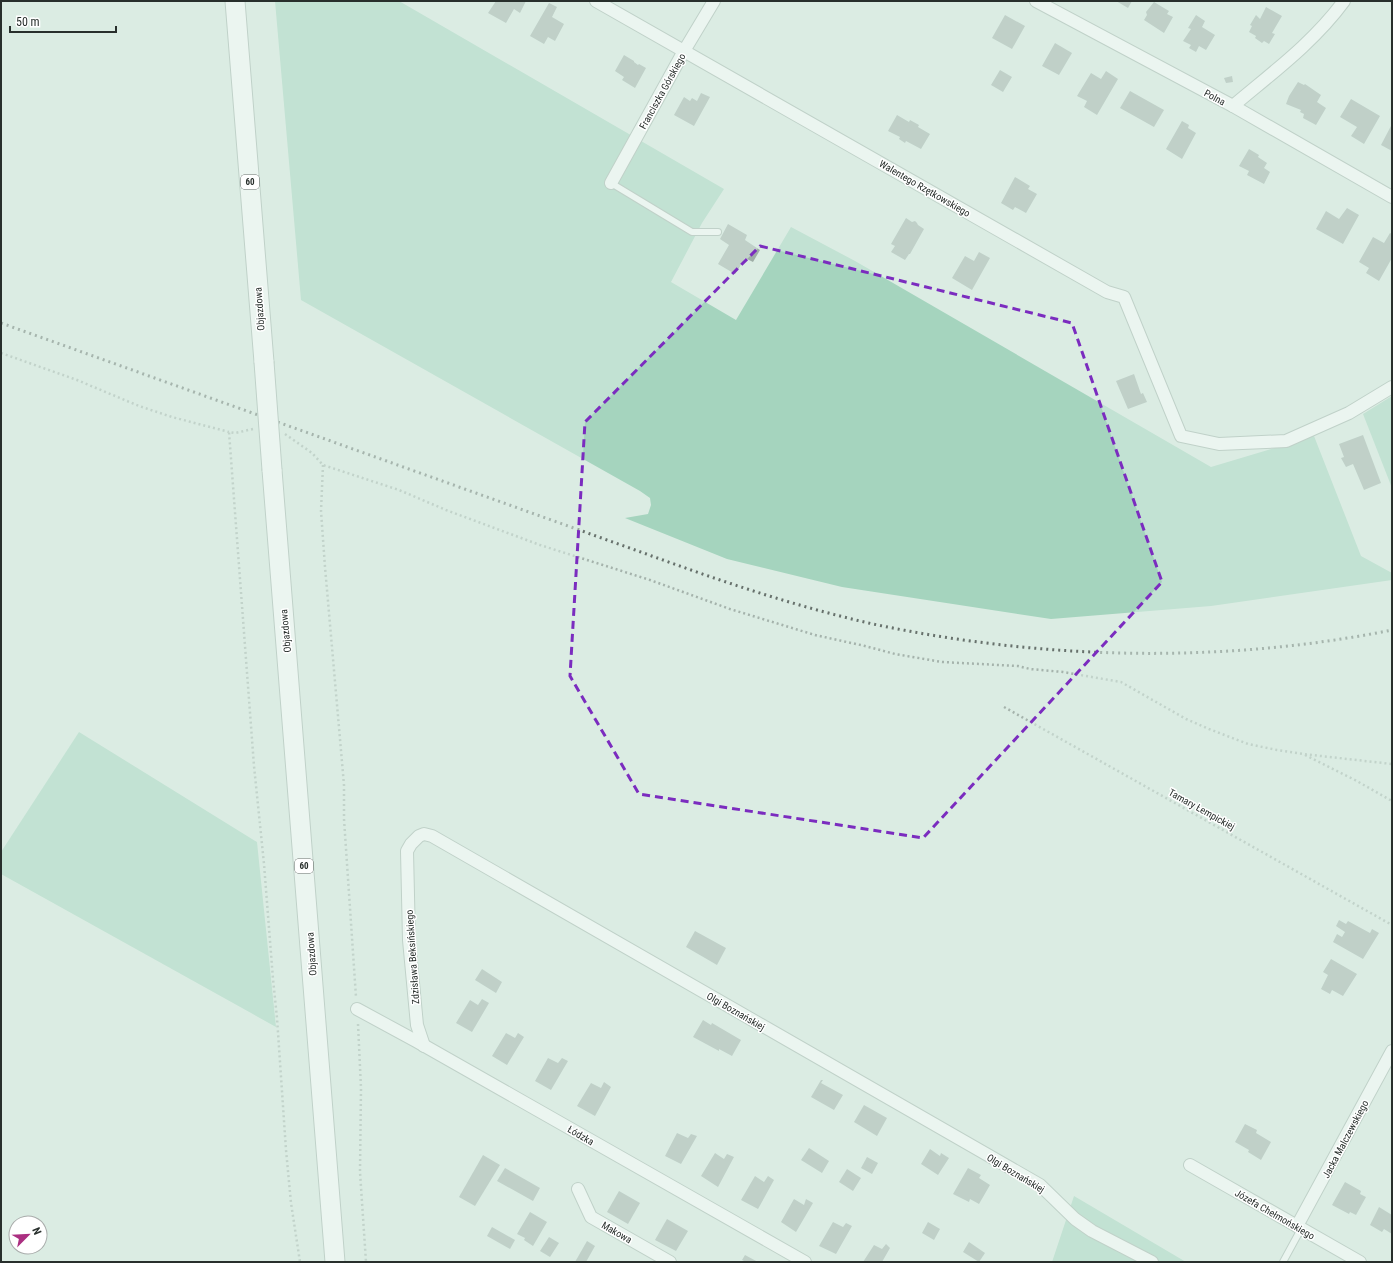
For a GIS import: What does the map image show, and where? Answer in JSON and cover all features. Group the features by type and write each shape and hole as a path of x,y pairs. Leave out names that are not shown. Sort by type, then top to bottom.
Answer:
{"main road":[{"name":"Objazdowa","path":"236,1 335,1262"}],"street":[{"name":"Walentego Rzętkowskiego","path":"596,1 1107,292 1124,297 1181,436 1219,444 1286,441 1349,413 1392,387"},
{"name":"Franciszka Górskiego","path":"611,182 684,51 714,1"},
{"name":"Polna","path":"1036,1 1233,106 1392,197"},
{"path":"1233,106 1301,48 1332,18 1344,1"},
{"name":"Olgi Boznańskiej","path":"407,867 407,851 411,844 419,836 424,834 432,836 1040,1185 1075,1219 1092,1231 1152,1262"},
{"name":"Zdzisława Beksińskiego","path":"407,867 409,940 417,1025 424,1046"},
{"name":"Łódzka","path":"357,1009 805,1262"},
{"name":"Jacka Malczewskiego","path":"1299,1227 1392,1050"},
{"name":"Józefa Chełmońskiego","path":"1190,1165 1360,1262"},
{"name":"Makowa","path":"578,1189 591,1217 670,1262"}],"lane":[{"path":"611,182 692,232 718,232"},
{"path":"1283,1262 1299,1227"}],"path":[{"path":"1,353 77,380 139,406 172,417 235,433 254,428"},
{"path":"228,432 254,766 264,864 273,979 278,1018 286,1150 291,1203 300,1262"},
{"path":"282,432 312,453 323,465 399,490 446,510 540,545 650,580 730,609 815,635 895,654 942,662 1018,666 1122,682 1186,718 1220,734 1248,744 1303,754 1392,764"},
{"path":"323,465 322,511 325,567 344,785 344,819 357,1009 361,1088 360,1172 366,1262"},
{"name":"Tamary Łempickiej","path":"1004,707 1392,925"},
{"path":"1303,754 1355,780 1392,801"}],"highlighted area":[{"path":"760,246 1072,323 1162,582 923,838 639,794 570,676 585,422"}],"green space":[{"path":"275,1 399,1 724,189 702,223 671,282 736,320 791,227 855,261 1211,467 1314,436 1361,556 1392,573 1392,580 1211,606 1051,619 842,587 727,559 625,518 648,514 651,505 650,498 301,300"},
{"path":"1392,396 1392,488 1363,414"},
{"path":"79,732 257,842 276,1027 1,874 1,852"},
{"path":"1074,1196 1186,1262 1052,1262"}],"building":[{"path":"496,1 526,1 520,13 514,9 506,23 488,13"},
{"path":"1116,1 1132,1 1128,8"},
{"path":"1154,2 1169,11 1167,14 1173,17 1164,33 1144,20 1147,15 1146,12"},
{"path":"549,3 557,7 552,17 564,24 555,41 548,37 544,44 530,36"},
{"path":"1266,7 1282,16 1272,33 1275,34 1269,44 1264,41 1262,43 1255,38 1256,36 1249,32 1252,26 1250,25 1256,15 1260,19"},
{"path":"1005,15 1025,26 1012,49 992,38"},
{"path":"1196,15 1205,21 1202,27 1215,35 1206,50 1199,46 1196,52 1189,48 1191,45 1183,41 1191,29 1188,28"},
{"path":"1055,43 1072,53 1059,75 1042,66"},
{"path":"624,55 638,65 639,64 646,68 635,88 622,80 624,77 615,71"},
{"path":"1000,70 1012,77 1003,92 991,85"},
{"path":"1106,71 1118,79 1097,115 1084,107 1087,101 1077,96 1091,73 1101,79"},
{"path":"1232,76 1233,82 1226,83 1224,78"},
{"path":"1298,82 1304,85 1305,84 1321,95 1317,102 1326,108 1316,125 1303,118 1304,114 1300,112 1301,110 1286,104"},
{"path":"1130,91 1164,110 1154,127 1120,108"},
{"path":"701,93 710,97 694,126 674,115 684,97 690,101 692,98 697,101"},
{"path":"1351,99 1380,116 1364,144 1351,136 1357,127 1340,117"},
{"path":"897,115 909,122 910,120 919,125 918,127 930,134 921,149 906,141 905,143 899,139 900,137 888,131"},
{"path":"1182,121 1189,125 1188,128 1196,133 1182,159 1166,149"},
{"path":"1392,124 1392,151 1381,145"},
{"path":"1249,149 1259,155 1258,157 1267,163 1264,168 1270,172 1264,184 1247,175 1249,171 1239,166"},
{"path":"1015,177 1030,186 1028,189 1037,194 1026,213 1015,207 1013,210 1001,203"},
{"path":"1347,208 1359,215 1343,244 1316,229 1326,211 1339,219"},
{"path":"906,218 912,222 915,221 924,229 905,260 891,252 895,246 891,244"},
{"path":"728,224 747,235 745,240 760,250 753,262 745,258 735,274 718,264 729,245 720,239"},
{"path":"1390,233 1392,234 1392,258 1379,281 1366,273 1369,268 1359,262 1373,237 1384,243"},
{"path":"979,252 990,258 972,290 952,278 965,256 974,261"},
{"path":"1134,374 1141,394 1143,393 1147,402 1128,409 1116,381"},
{"path":"1363,435 1381,483 1364,490 1353,464 1346,467 1341,458 1344,457 1339,444"},
{"path":"1339,920 1346,924 1348,921 1370,933 1372,929 1379,933 1363,959 1333,942 1337,934 1342,937 1345,932 1336,926"},
{"path":"695,931 726,948 717,965 686,947"},
{"path":"1331,959 1357,974 1343,996 1332,990 1330,994 1321,989 1328,975 1323,972"},
{"path":"482,969 502,982 496,993 475,980"},
{"path":"482,999 489,1003 472,1032 456,1023 470,1000 478,1005"},
{"path":"703,1020 711,1025 712,1023 741,1040 732,1056 693,1037"},
{"path":"506,1033 515,1038 518,1033 524,1037 507,1065 492,1056"},
{"path":"548,1058 558,1063 562,1058 568,1061 551,1090 535,1081"},
{"path":"821,1080 823,1080 821,1083 843,1095 834,1110 811,1097"},
{"path":"604,1082 611,1087 595,1116 577,1106 591,1083 601,1088"},
{"path":"864,1105 887,1118 877,1136 854,1122"},
{"path":"1245,1124 1257,1130 1256,1133 1271,1142 1261,1160 1248,1152 1249,1150 1235,1142"},
{"path":"677,1133 688,1138 691,1134 697,1136 681,1164 665,1156"},
{"path":"809,1148 829,1161 822,1173 801,1160"},
{"path":"930,1149 940,1156 941,1153 949,1158 938,1175 921,1164"},
{"path":"715,1153 724,1159 727,1154 734,1157 718,1187 701,1176"},
{"path":"483,1155 500,1165 475,1206 459,1197"},
{"path":"867,1157 878,1163 872,1174 861,1168"},
{"path":"505,1168 540,1188 533,1201 497,1181"},
{"path":"968,1168 981,1175 979,1178 990,1185 979,1204 970,1199 969,1202 953,1194"},
{"path":"847,1169 861,1178 853,1191 839,1182"},
{"path":"755,1176 764,1182 768,1176 774,1180 758,1209 741,1200"},
{"path":"1345,1182 1361,1191 1360,1194 1366,1197 1356,1215 1350,1212 1349,1214 1332,1205"},
{"path":"619,1191 640,1203 628,1224 607,1212"},
{"path":"794,1199 804,1205 806,1199 813,1203 796,1232 781,1222"},
{"path":"1379,1207 1392,1215 1392,1234 1384,1229 1382,1232 1370,1225"},
{"path":"530,1212 547,1222 533,1246 524,1240 525,1238 517,1234"},
{"path":"667,1219 688,1231 676,1251 655,1240"},
{"path":"833,1222 843,1227 846,1223 852,1226 836,1254 819,1246"},
{"path":"928,1222 940,1229 934,1240 922,1233"},
{"path":"492,1227 515,1240 510,1249 487,1236"},
{"path":"549,1237 559,1243 550,1257 540,1251"},
{"path":"587,1241 595,1246 586,1262 575,1262"},
{"path":"969,1242 985,1253 979,1262 963,1252"},
{"path":"886,1244 890,1248 882,1262 863,1262 874,1245 882,1249"},
{"path":"745,1255 758,1262 743,1262 744,1261 742,1260"}],"railway":[{"path":"1,323 714,578 759,593 850,619 937,636 1002,645 1067,651 1132,653 1198,653 1263,648 1328,641 1392,630"}]}
